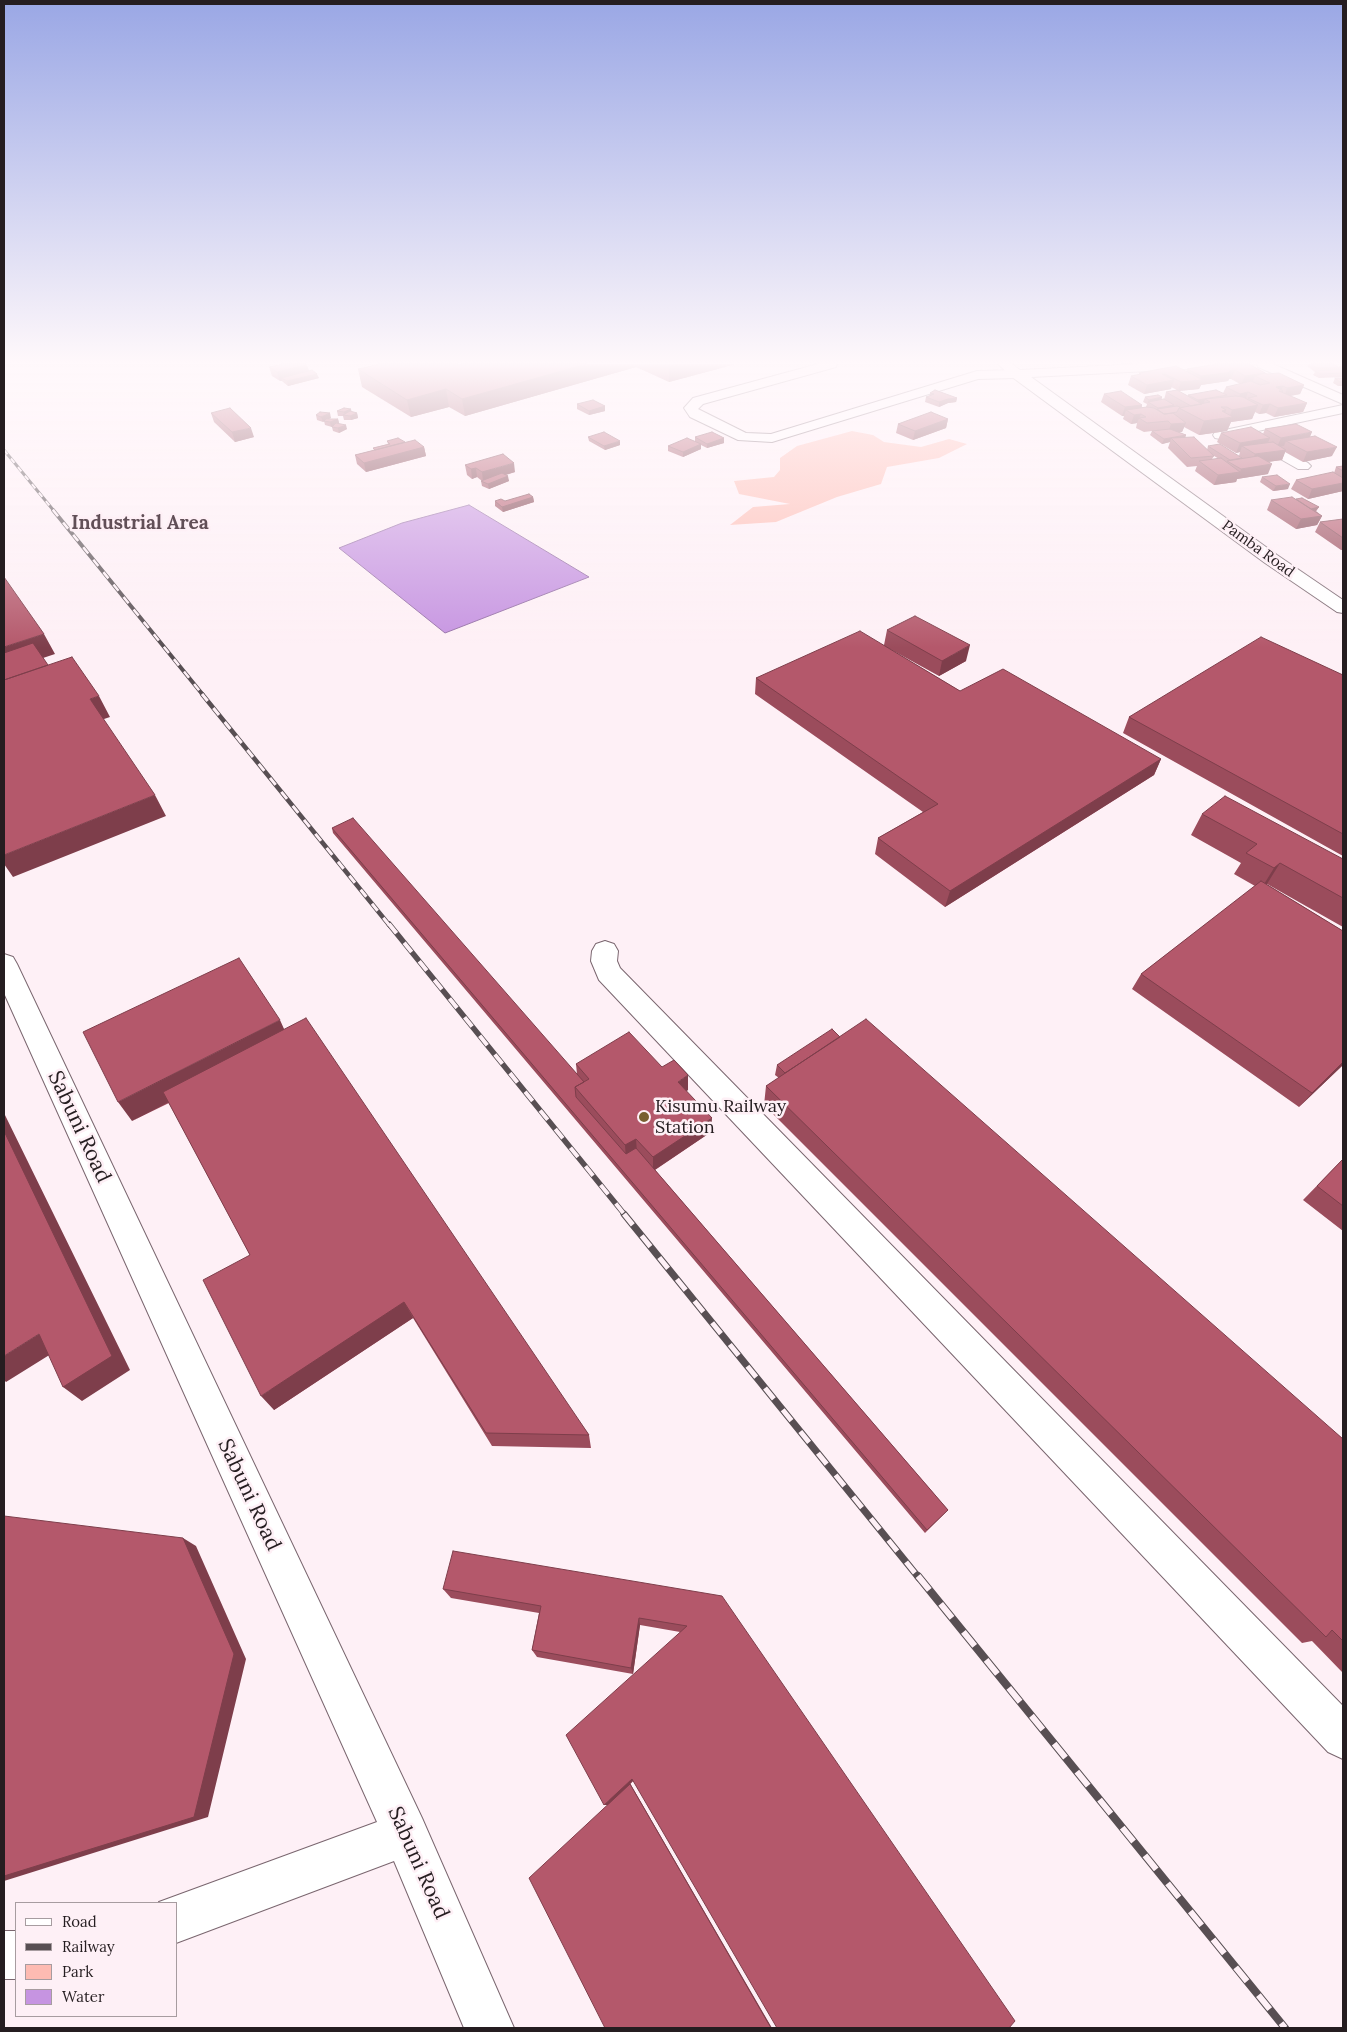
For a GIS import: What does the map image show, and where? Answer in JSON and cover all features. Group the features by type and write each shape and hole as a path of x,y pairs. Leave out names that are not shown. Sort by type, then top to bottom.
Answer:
{"street":[{"name":"Pamba Road","path":"1132,459 1271,560 1343,608"},
{"path":"1290,459 1303,466"},
{"path":"605,951 604,961 608,973 1343,1737"},
{"name":"Sabuni Road","path":"4,964 406,1834 488,2028"},
{"path":"178,1918 406,1834"}],"green space":[{"path":"780,459 934,459 887,467 881,484 837,497 776,522 730,525 753,507 790,504 739,494 734,481 774,477 780,470"}],"water":[{"path":"469,505 589,577 445,633 339,548 402,523"}],"building":[{"path":"359,459 380,459 364,463"},
{"path":"486,459 509,459 514,463 482,472 465,465"},
{"path":"1222,459 1240,472 1218,475 1199,461"},
{"path":"1263,459 1272,464 1241,469 1227,461"},
{"path":"1343,466 1343,471 1336,467"},
{"path":"1333,472 1343,478 1343,483 1312,489 1296,480"},
{"path":"502,473 508,476 488,484 481,481"},
{"path":"1277,475 1290,484 1276,486 1262,477"},
{"path":"529,494 533,497 502,507 495,501 501,499 505,501"},
{"path":"1292,497 1322,516 1301,519 1271,500"},
{"path":"1302,498 1319,507 1311,509 1296,499"},
{"path":"1343,519 1343,538 1320,522"},
{"path":"4,577 44,634 4,647"},
{"path":"915,616 970,645 942,661 887,630"},
{"path":"860,631 960,691 1003,669 1161,759 950,891 878,838 938,804 756,678"},
{"path":"1261,637 1343,675 1343,834 1129,717"},
{"path":"33,643 48,665 4,680 4,653"},
{"path":"72,657 99,696 90,699 155,795 4,855 4,680"},
{"path":"1225,796 1343,859 1343,898 1280,863 1274,868 1246,853 1257,844 1202,814"},
{"path":"353,818 584,1082 575,1087 576,1097 626,1154 636,1148 948,1510 927,1530 332,828"},
{"path":"1261,881 1343,931 1343,1062 1312,1093 1141,974"},
{"path":"239,958 280,1020 118,1102 83,1032"},
{"path":"306,1018 589,1435 486,1433 404,1302 261,1396 203,1280 250,1255 163,1092"},
{"path":"866,1019 1343,1439 1343,1641 1332,1630 1326,1637 766,1086"},
{"path":"832,1029 840,1037 785,1073 777,1065"},
{"name":"Kisumu Railway Station","path":"629,1032 662,1067 674,1060 688,1075 678,1082 712,1118 653,1157 636,1139 625,1145 575,1087 589,1079 576,1064"},
{"path":"4,1131 112,1356 63,1387 39,1334 4,1356"},
{"path":"1343,1159 1343,1206 1317,1186"},
{"path":"4,1516 183,1538 234,1654 194,1817 4,1876"},
{"path":"453,1551 722,1596 1015,2021 1009,2028 777,2028 632,1779 604,1805 566,1735 687,1626 639,1618 631,1668 532,1650 541,1606 443,1589"},
{"path":"630,1784 771,2028 605,2028 529,1878"}],"railway":[{"path":"11,459 54,511"},
{"path":"53,510 203,695"},
{"path":"202,694 390,926"},
{"path":"389,924 625,1215"},
{"path":"624,1214 919,1578"},
{"path":"918,1576 1285,2028"}],"place":[{"name":"Kisumu Railway Station","path":"644,1117"}],"district":[{"name":"Industrial Area","path":"140,524"}]}
